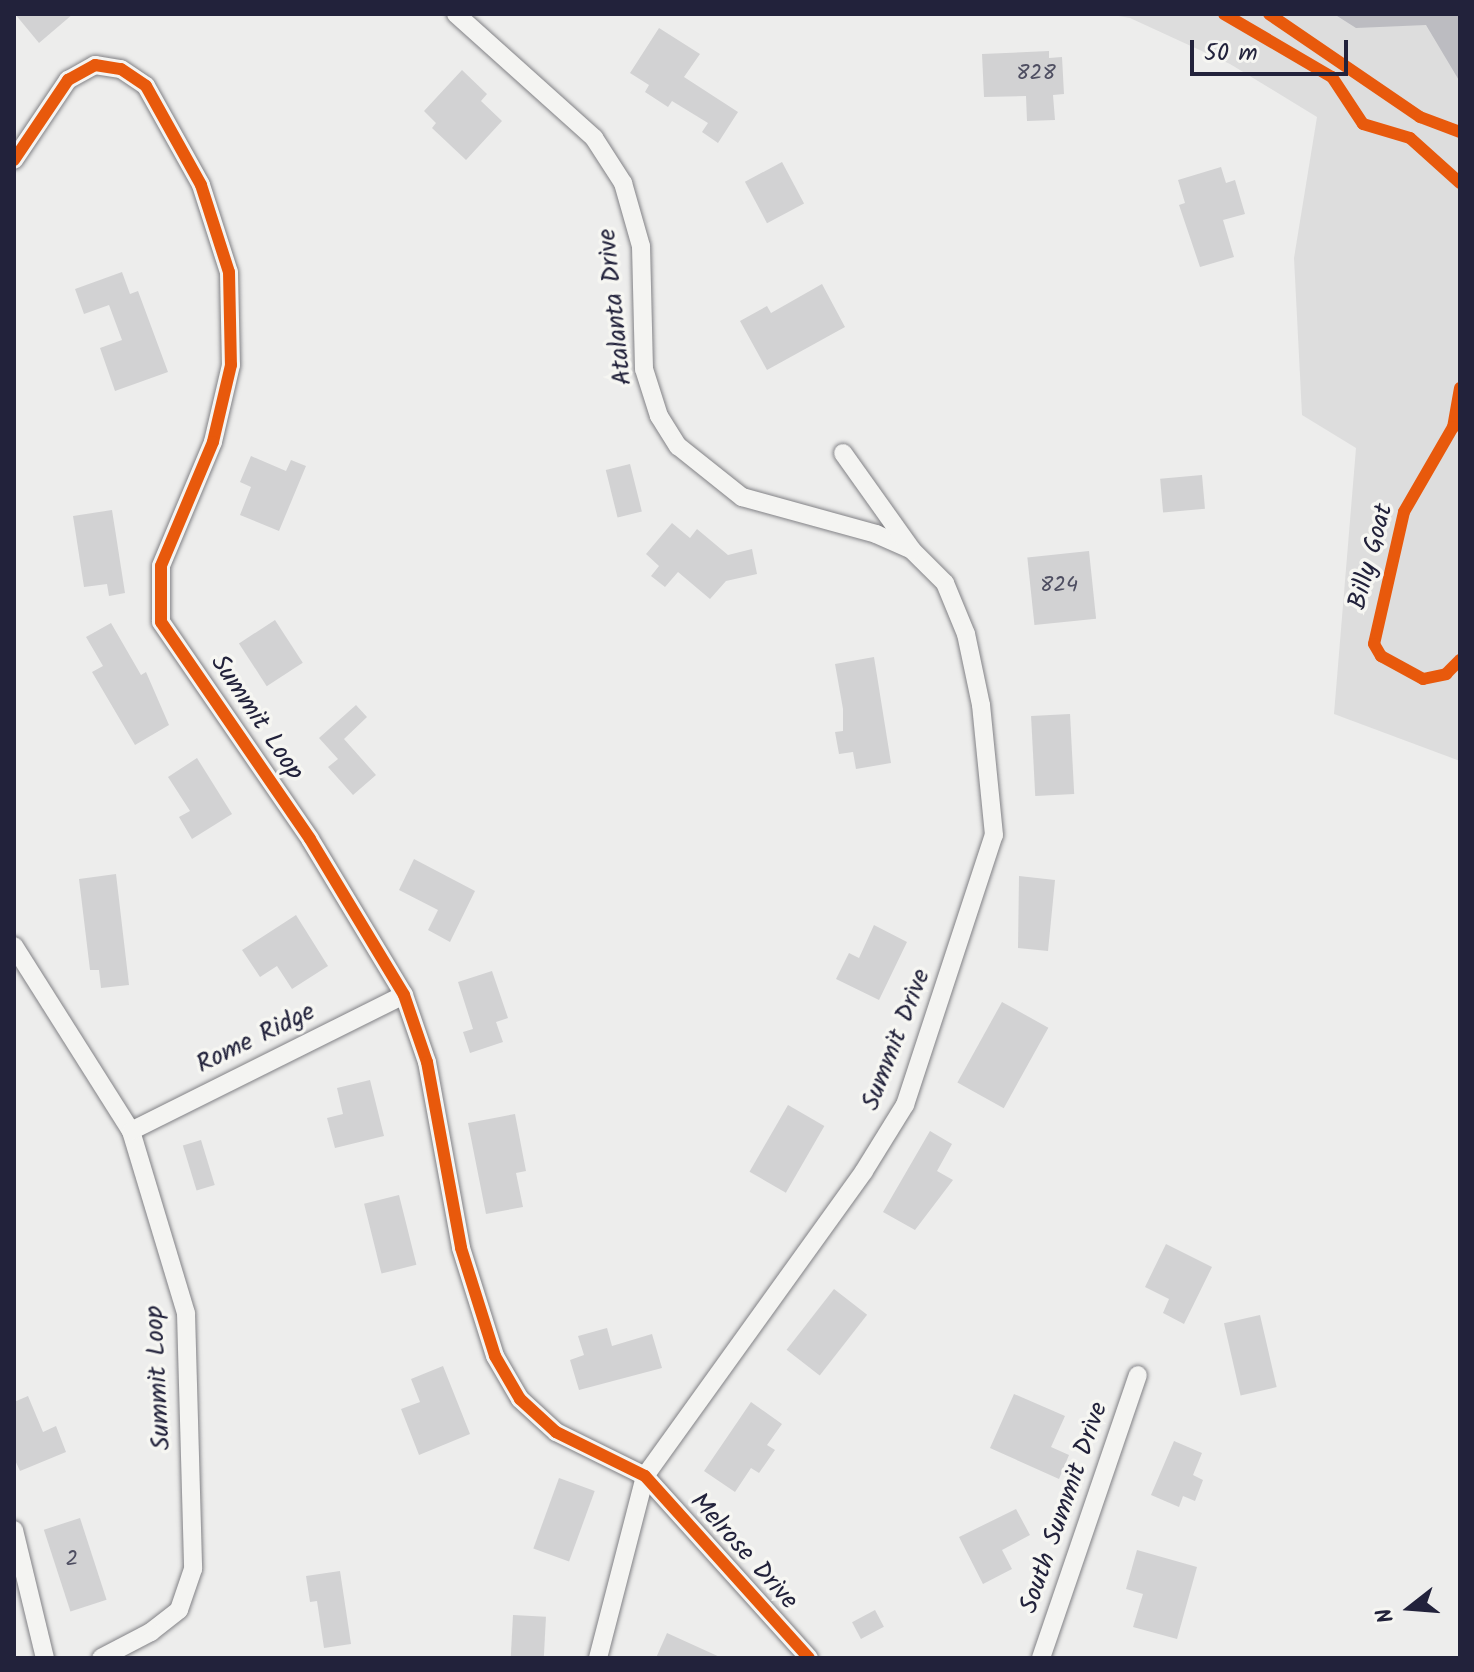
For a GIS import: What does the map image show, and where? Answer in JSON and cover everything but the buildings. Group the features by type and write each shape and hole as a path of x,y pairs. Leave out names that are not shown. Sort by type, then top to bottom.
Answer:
{"street":[{"name":"Atalanta Drive","path":"456,14 594,138 623,183 641,246 644,369 659,416 678,446 742,497 876,534 912,550"},
{"name":"Summit Loop","path":"14,160 68,80 95,65 121,69 146,86 201,185 229,272 231,365 213,442 161,566 161,622 310,839 404,995 427,1062 461,1248 495,1356 520,1399 556,1432 645,1476"},
{"name":"Summit Drive","path":"598,1658 645,1476 864,1171 905,1105 969,922 994,835 981,705 966,634 945,583 912,550 843,453"},
{"name":"Summit Loop","path":"14,946 131,1131 186,1313 193,1569 179,1610 151,1632 101,1658"},
{"name":"Rome Ridge","path":"131,1131 404,995"},
{"name":"South Summit Drive","path":"1041,1658 1138,1375"},
{"name":"Melrose Drive","path":"645,1476 809,1658"},
{"path":"14,1530 45,1658"}],"shaded area":[{"path":"1107,14 1460,14 1460,761 1334,714 1356,448 1302,415 1294,258 1317,117 1230,64 1130,18"},
{"path":"1334,14 1460,14 1460,82 1426,25 1356,28"}],"cycle path":[{"path":"1224,14 1332,77 1363,124 1410,138 1460,183"},
{"path":"1269,14 1420,117 1460,132"},
{"path":"14,160 68,80 95,65 121,69 146,86 201,185 229,272 231,365 213,442 161,566 161,622 310,839 404,995 427,1062 461,1248 495,1356 520,1399 556,1432 645,1476 809,1658"},
{"name":"Billy Goat","path":"1460,388 1453,427 1404,512 1374,644 1381,656 1423,679 1446,674 1460,660"}]}
